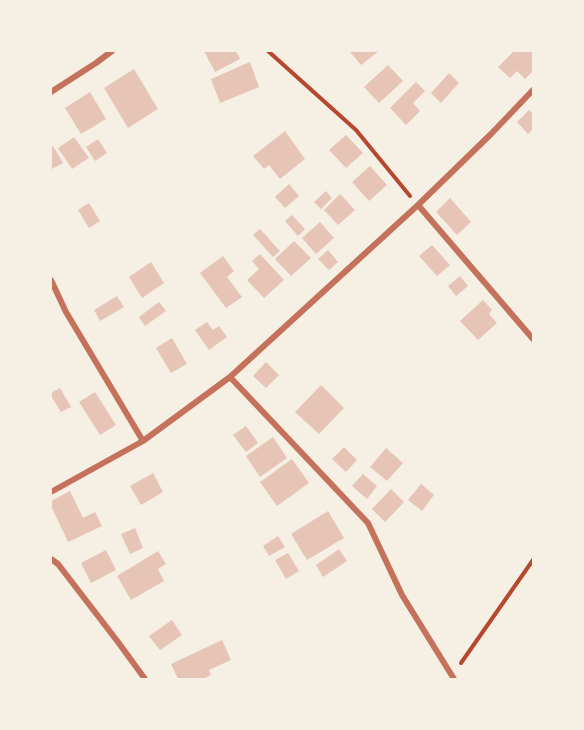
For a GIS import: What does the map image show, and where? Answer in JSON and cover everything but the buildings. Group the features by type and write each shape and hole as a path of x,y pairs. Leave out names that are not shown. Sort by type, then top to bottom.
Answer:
{"street":[{"path":"51,92 112,51"},
{"path":"51,492 143,441 230,377 418,205 533,90"},
{"path":"418,205 533,339"},
{"path":"51,279 66,312 143,441"},
{"path":"230,377 368,523 402,595 453,677"},
{"path":"51,559 58,564 92,607 145,679"}],"path":[{"path":"268,51 356,130 418,205"},
{"path":"453,677 495,612 533,560"}]}
